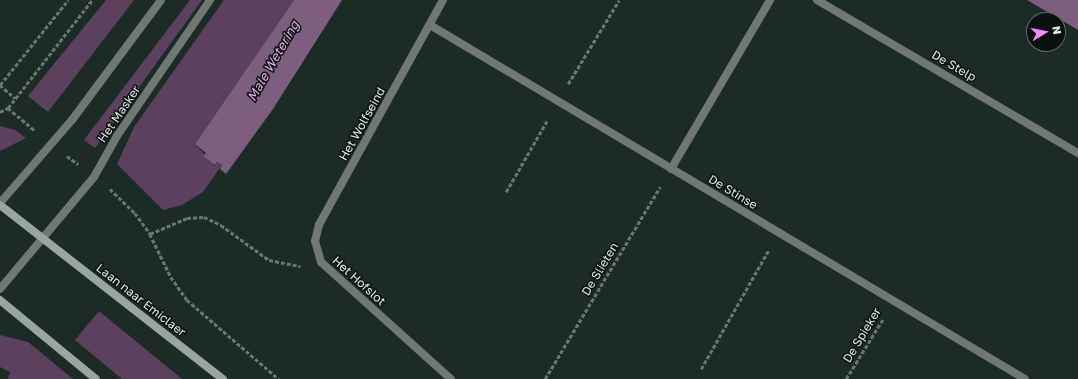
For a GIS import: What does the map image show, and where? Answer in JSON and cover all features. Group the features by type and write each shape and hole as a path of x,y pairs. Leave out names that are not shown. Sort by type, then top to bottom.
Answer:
{"main road":[{"name":"Laan naar Emiclaer","path":"0,204 223,379"},
{"path":"0,300 96,379"}],"street":[{"path":"0,204 72,120 161,0"},
{"name":"Het Masker","path":"45,239 94,177 117,136 210,0"},
{"name":"Het Wolfseind","path":"321,262 315,241 319,225 443,0"},
{"path":"671,169 770,0"},
{"name":"De Stelp","path":"817,0 1078,153"},
{"name":"De Stinse","path":"430,24 1025,379"},
{"path":"0,289 45,239"},
{"name":"Het Hofslot","path":"321,262 451,379"}],"path":[{"path":"15,98 0,85 68,0"},
{"path":"0,112 15,98 92,0"},
{"path":"506,192 558,101 619,0"},
{"name":"De Slieten","path":"545,379 671,169"},
{"name":"Het Hofslot","path":"279,379 187,300 171,277 150,234 187,218 204,217 222,225 269,260 298,267 321,262"},
{"path":"701,369 778,233"},
{"name":"De Spieker","path":"846,379 893,301"}],"shaded area":[{"path":"106,0 134,0 48,112 28,96"},
{"path":"190,0 202,0 95,148 84,140"},
{"path":"224,0 294,0 195,144 215,166 217,162 222,165 203,192 182,205 163,210 117,164 134,127"},
{"path":"0,126 15,130 26,138 0,151"},
{"path":"99,311 182,379 122,379 75,340"},
{"path":"0,335 28,342 73,379 8,379 10,372 0,367"}],"water":[{"name":"Male Wetering","path":"294,0 342,0 273,109 226,174 220,169 222,165 217,162 215,165 203,156 206,153 195,144"},
{"path":"1027,0 1078,0 1078,30 1066,23 1066,12 1047,12"}]}
